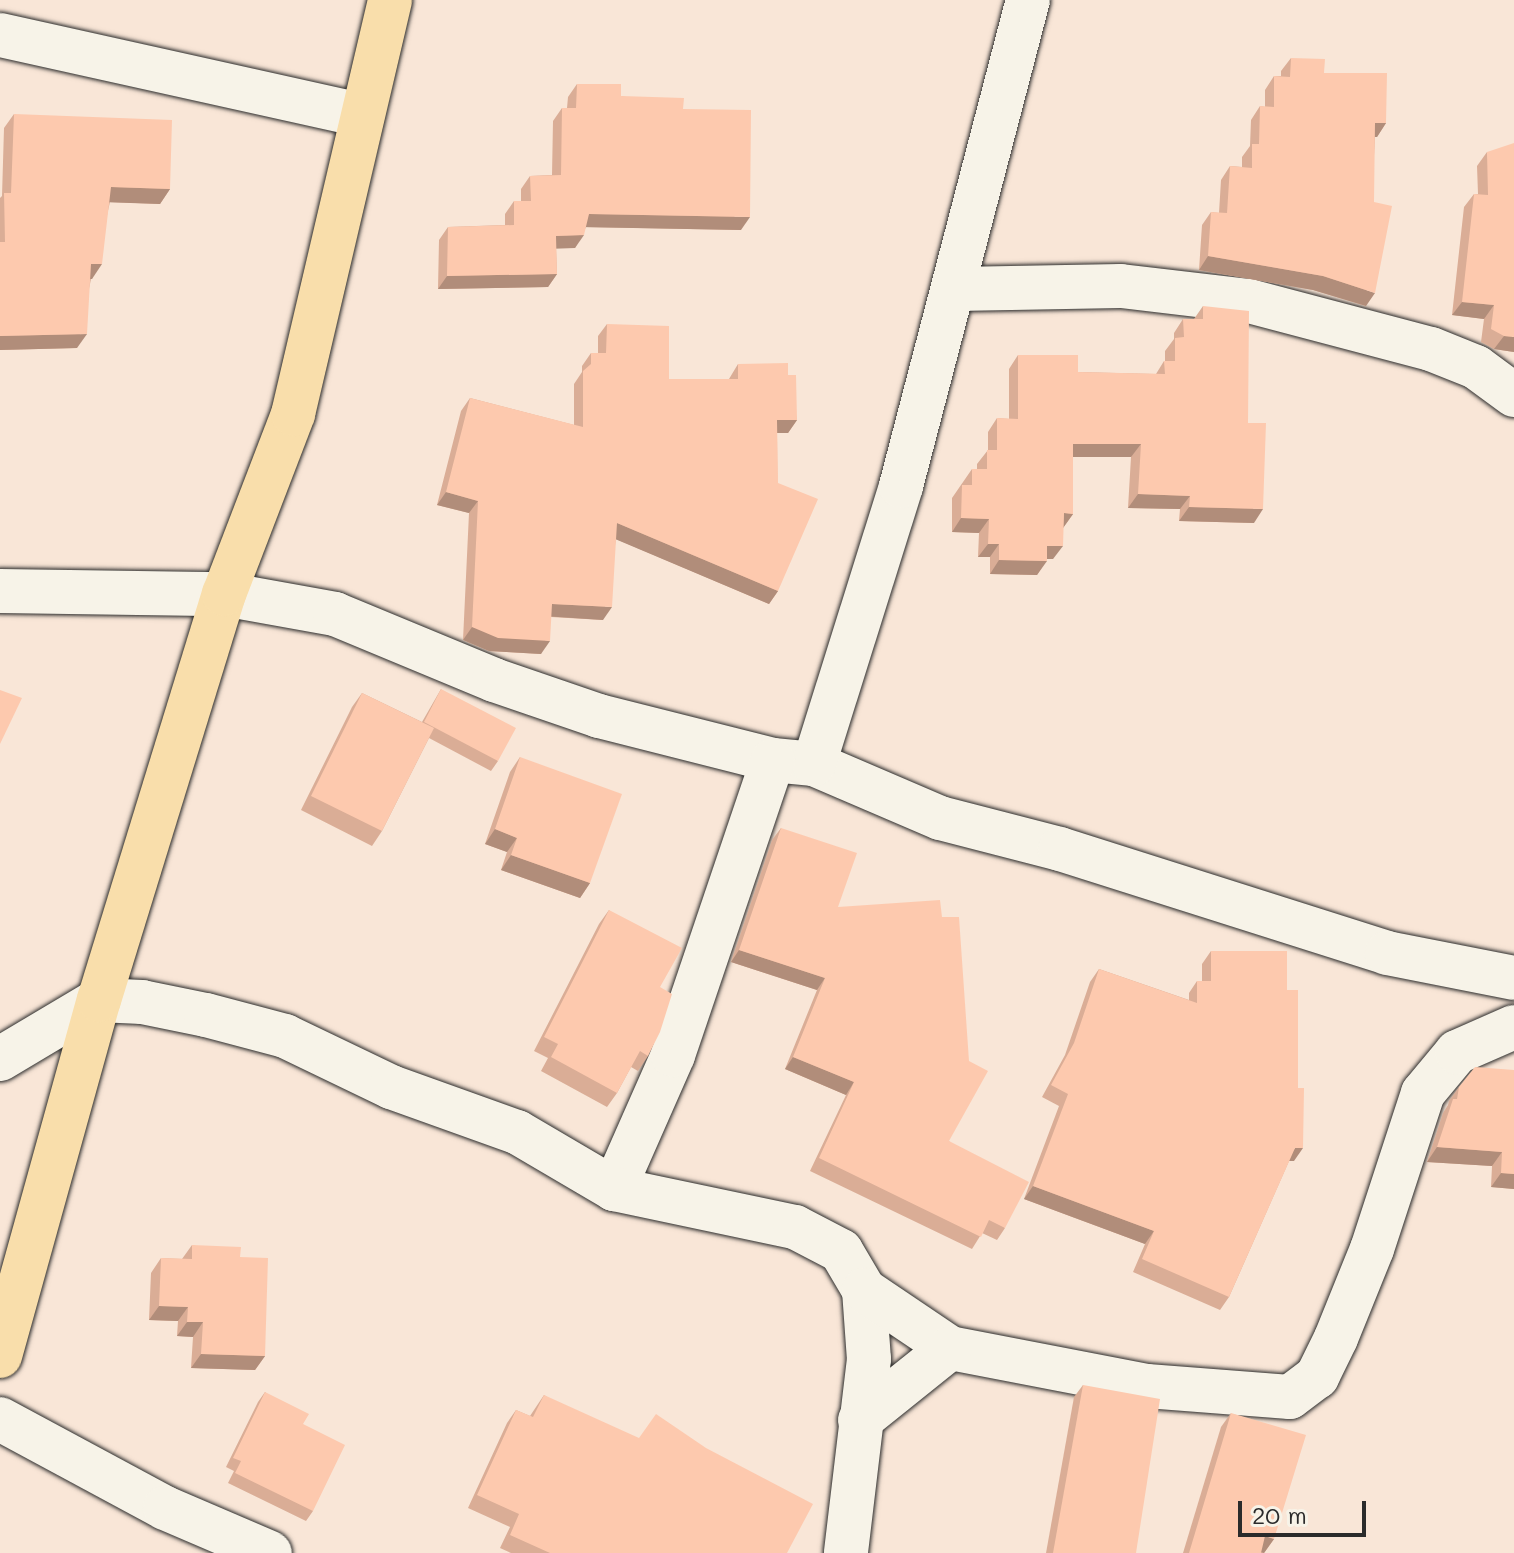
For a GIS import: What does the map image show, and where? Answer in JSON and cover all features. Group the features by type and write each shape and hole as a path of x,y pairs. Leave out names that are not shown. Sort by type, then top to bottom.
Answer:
{"main road":[{"path":"0,1356 99,1000 224,594 293,414 360,115 390,0"}],"street":[{"path":"614,1189 794,762 901,486 956,289 1028,0"},
{"path":"0,35 360,115"},
{"path":"956,289 1121,286 1249,301 1431,349 1476,367 1514,395"},
{"path":"0,591 224,594 335,614 494,680 599,716 794,762 940,818 1060,849 1387,953 1514,978"},
{"path":"0,1059 99,1000 142,1002 285,1036 391,1087 517,1132 614,1189 795,1227 841,1251 864,1290 950,1348 1147,1386 1290,1397 1317,1377 1336,1338 1372,1249 1423,1093 1457,1052 1514,1027"},
{"path":"846,1553 869,1359 864,1290"},
{"path":"860,1420 950,1348"},
{"path":"0,1419 165,1508 270,1553"}],"building":[{"path":"1291,58 1325,59 1324,73 1387,73 1386,123 1375,123 1374,202 1392,206 1375,293 1323,276 1208,256 1211,212 1227,213 1230,166 1252,168 1252,144 1259,144 1260,106 1274,107 1274,76 1290,77"},
{"path":"577,84 621,84 621,96 684,98 683,109 751,110 750,217 589,214 584,235 556,236 557,274 447,276 448,227 514,225 514,201 531,201 530,176 561,175 562,108 576,108"},
{"path":"14,114 172,120 170,189 111,187 102,264 91,264 87,334 0,336 0,242 5,242 4,193 11,193"},
{"path":"1514,143 1514,337 1491,329 1494,305 1462,302 1474,194 1488,195 1487,152"},
{"path":"1203,306 1249,311 1248,423 1266,423 1263,509 1189,507 1190,496 1138,494 1141,444 1073,444 1073,514 1064,513 1063,546 1047,546 1047,561 999,560 999,544 988,544 989,519 961,518 962,485 972,485 972,469 987,469 987,450 997,450 997,418 1018,419 1018,355 1078,355 1078,372 1165,374 1164,361 1175,361 1175,338 1184,337 1183,319 1203,319"},
{"path":"607,324 669,326 669,379 738,379 738,364 788,363 788,375 796,375 797,420 777,420 778,483 818,499 778,591 617,523 612,607 552,604 550,641 498,638 472,627 478,501 446,492 470,398 583,427 583,371 591,364 591,353 606,353"},
{"path":"441,689 516,728 498,761 424,722"},
{"path":"0,690 22,698 0,744"},
{"path":"362,693 434,728 382,831 311,796"},
{"path":"520,757 622,794 590,883 511,855 517,838 495,829"},
{"path":"781,828 857,853 838,907 940,900 942,917 959,917 969,1061 988,1071 949,1141 1029,1182 1005,1228 989,1220 981,1237 819,1158 854,1082 793,1057 825,978 739,950"},
{"path":"609,910 682,948 660,987 672,994 660,1032 648,1056 640,1051 617,1093 551,1057 558,1044 544,1037"},
{"path":"1211,951 1287,951 1287,990 1298,990 1298,1088 1304,1088 1303,1148 1295,1148 1229,1297 1142,1259 1154,1231 1033,1186 1068,1094 1051,1085 1074,1043 1099,969 1197,1003 1197,981 1211,981"},
{"path":"1475,1067 1514,1070 1514,1174 1501,1173 1502,1152 1437,1147 1453,1099 1457,1099 1459,1087"},
{"path":"192,1245 241,1247 240,1257 268,1258 265,1356 201,1354 203,1322 187,1322 188,1307 159,1306 161,1258 192,1259"},
{"path":"1083,1385 1160,1399 1136,1553 1053,1553"},
{"path":"265,1392 309,1414 303,1424 345,1445 313,1511 235,1473 241,1461 233,1458"},
{"path":"544,1395 639,1438 656,1414 706,1448 813,1504 787,1553 550,1553 510,1535 519,1514 477,1495 516,1410 533,1417"},
{"path":"1231,1413 1306,1435 1274,1539 1265,1536 1261,1553 1189,1553"}]}
